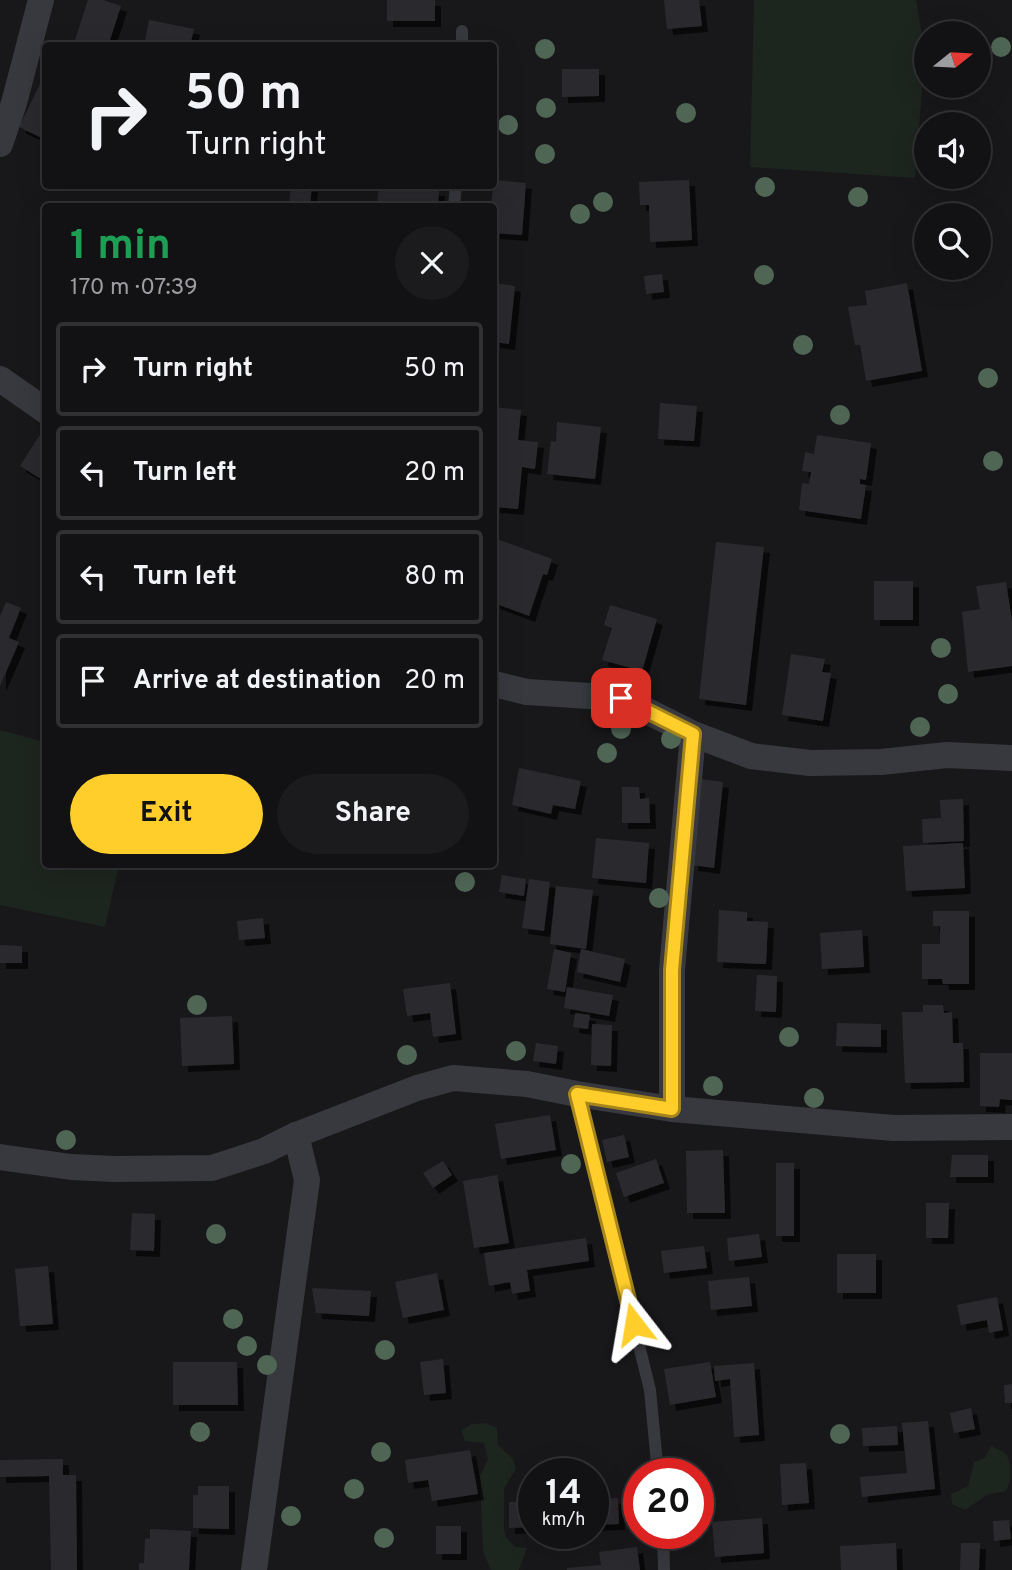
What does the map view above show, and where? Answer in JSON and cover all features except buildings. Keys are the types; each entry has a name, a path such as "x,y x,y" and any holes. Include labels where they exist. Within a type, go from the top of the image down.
{"street":[{"path":"0,144 14,103 41,0"},
{"path":"0,379 42,408"},
{"path":"497,685 527,692 621,698 693,734 751,756 810,763 881,762 947,755 1012,758"},
{"path":"672,1109 672,970 693,734"},
{"path":"0,1157 93,1168 212,1168 264,1151 296,1135 417,1088 453,1078 527,1084 672,1109 892,1128 1012,1127"},
{"path":"254,1570 307,1180 296,1135"}],"lane":[{"path":"462,42 463,31"},
{"path":"577,1094 650,1390 656,1458"},
{"path":"663,1549 664,1570"}],"shaded area":[{"path":"754,0 916,0 920,21 914,21 914,98 921,98 920,112 914,112 914,178 750,167"},
{"path":"0,730 42,741 42,868 118,868 105,927 0,905"},
{"path":"486,1423 497,1428 498,1445 513,1459 516,1469 504,1489 504,1529 506,1537 515,1547 527,1549 519,1570 491,1570 483,1552 480,1476 488,1459 484,1443 465,1441 461,1430 472,1424"},
{"path":"991,1446 1005,1453 1008,1458 1010,1478 1006,1491 987,1495 965,1510 952,1504 951,1494 968,1486 974,1462 985,1458"}],"route":[{"path":"621,698 693,734 672,970 672,1109 577,1094 634,1324"}]}
